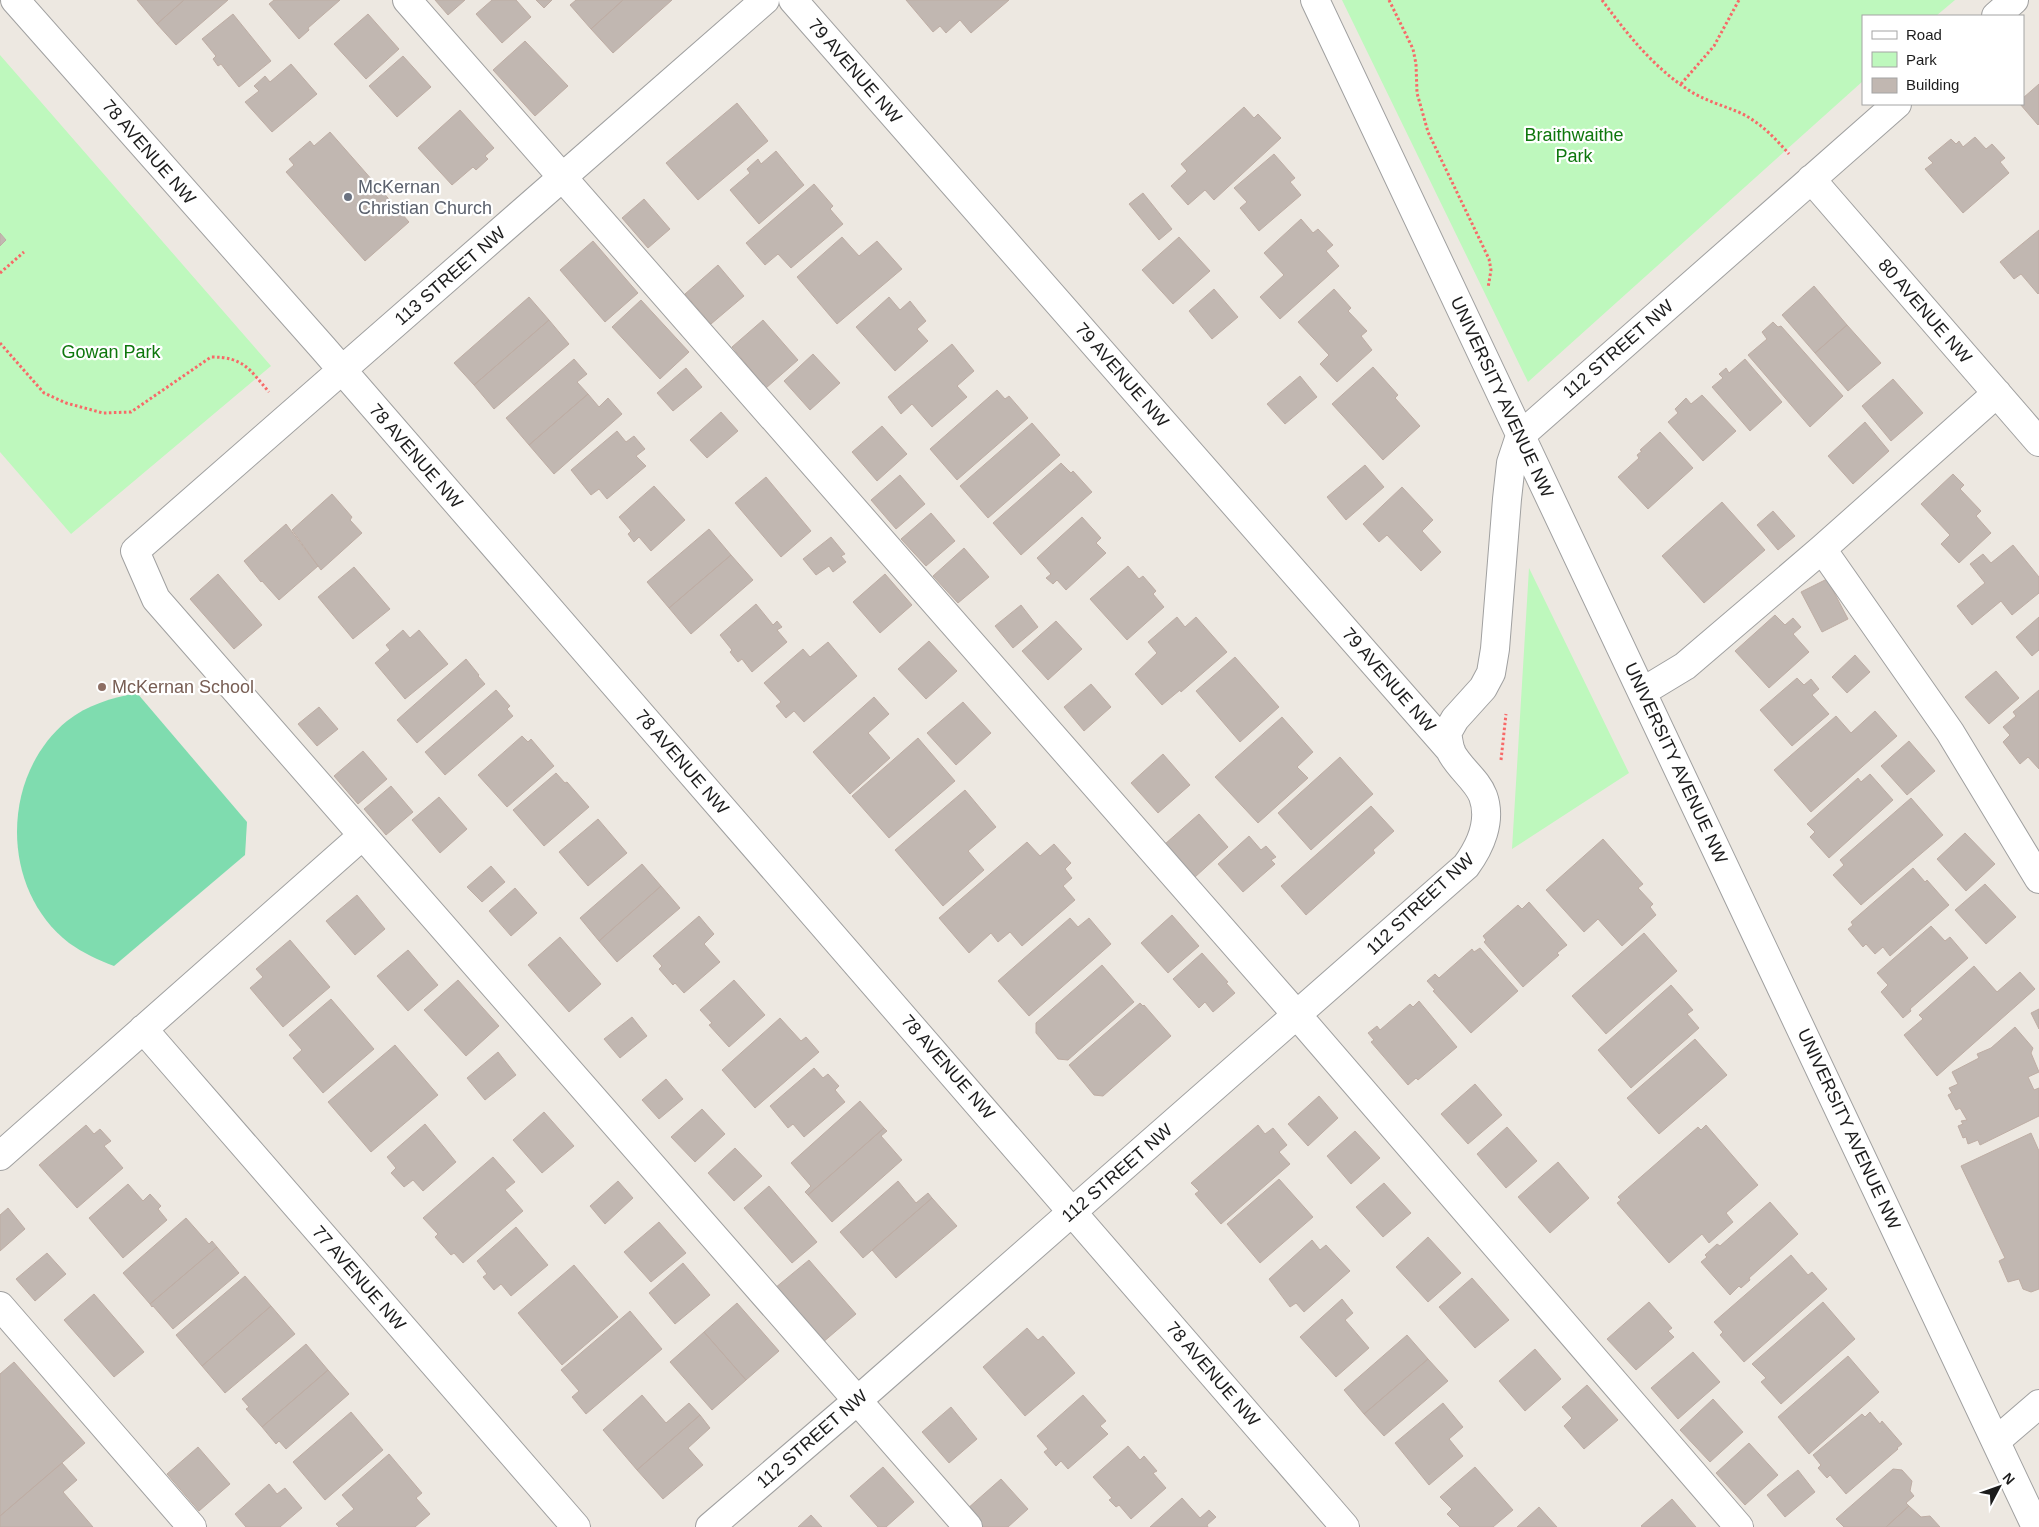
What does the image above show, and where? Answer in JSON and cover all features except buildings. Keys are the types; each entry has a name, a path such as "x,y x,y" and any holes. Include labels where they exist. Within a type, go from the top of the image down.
{"street":[{"name":"78 AVENUE NW","path":"15,0 342,370 1345,1527"},
{"path":"407,0 561,178 1297,1015 1739,1527"},
{"name":"113 STREET NW","path":"362,836 156,599 135,551 765,0"},
{"name":"79 AVENUE NW","path":"793,0 1451,751"},
{"name":"UNIVERSITY AVENUE NW","path":"1315,0 2036,1527"},
{"path":"1997,15 2014,0"},
{"name":"112 STREET NW","path":"1520,436 1896,105"},
{"name":"80 AVENUE NW","path":"1811,179 2039,442"},
{"path":"1642,692 1686,666 1822,549 1997,393"},
{"path":"1483,796 1451,751 1447,732 1454,719 1483,688 1491,673 1495,649 1511,463 1520,436"},
{"path":"1822,549 1950,732 2039,879"},
{"name":"112 STREET NW","path":"710,1527 858,1400 1466,866 1478,850 1484,831 1486,811 1483,796"},
{"path":"0,1156 362,836 968,1527"},
{"name":"77 AVENUE NW","path":"143,1030 576,1527"},
{"path":"0,1306 192,1527"},
{"path":"1996,1441 2039,1404"}],"path":[{"path":"1389,0 1413,49 1416,64 1417,93 1428,132 1489,259 1491,270 1488,294"},
{"path":"1602,0 1650,58 1692,92 1716,104 1738,111 1759,124 1771,134 1811,179"},
{"path":"1681,84 1714,46 1739,0"},
{"path":"0,273 24,252"},
{"path":"0,343 44,393 66,403 103,413 130,412 211,357 223,357 237,361 251,369 272,396"},
{"path":"1483,796 1500,768 1507,707 1491,673"}],"green space":[{"name":"Braithwaithe Park","path":"1342,0 1955,0 1937,15 1862,15 1862,82 1528,382"},
{"name":"Gowan Park","path":"0,55 271,366 71,534 0,452"},
{"path":"1529,568 1629,773 1512,849"},
{"path":"137,693 247,822 245,855 114,966 74,947 46,920 30,894 20,864 17,833 20,801 29,771 45,744 67,721 91,706"}],"place":[{"name":"McKernan Christian Church","path":"348,197"},
{"name":"McKernan School","path":"102,687"}]}
